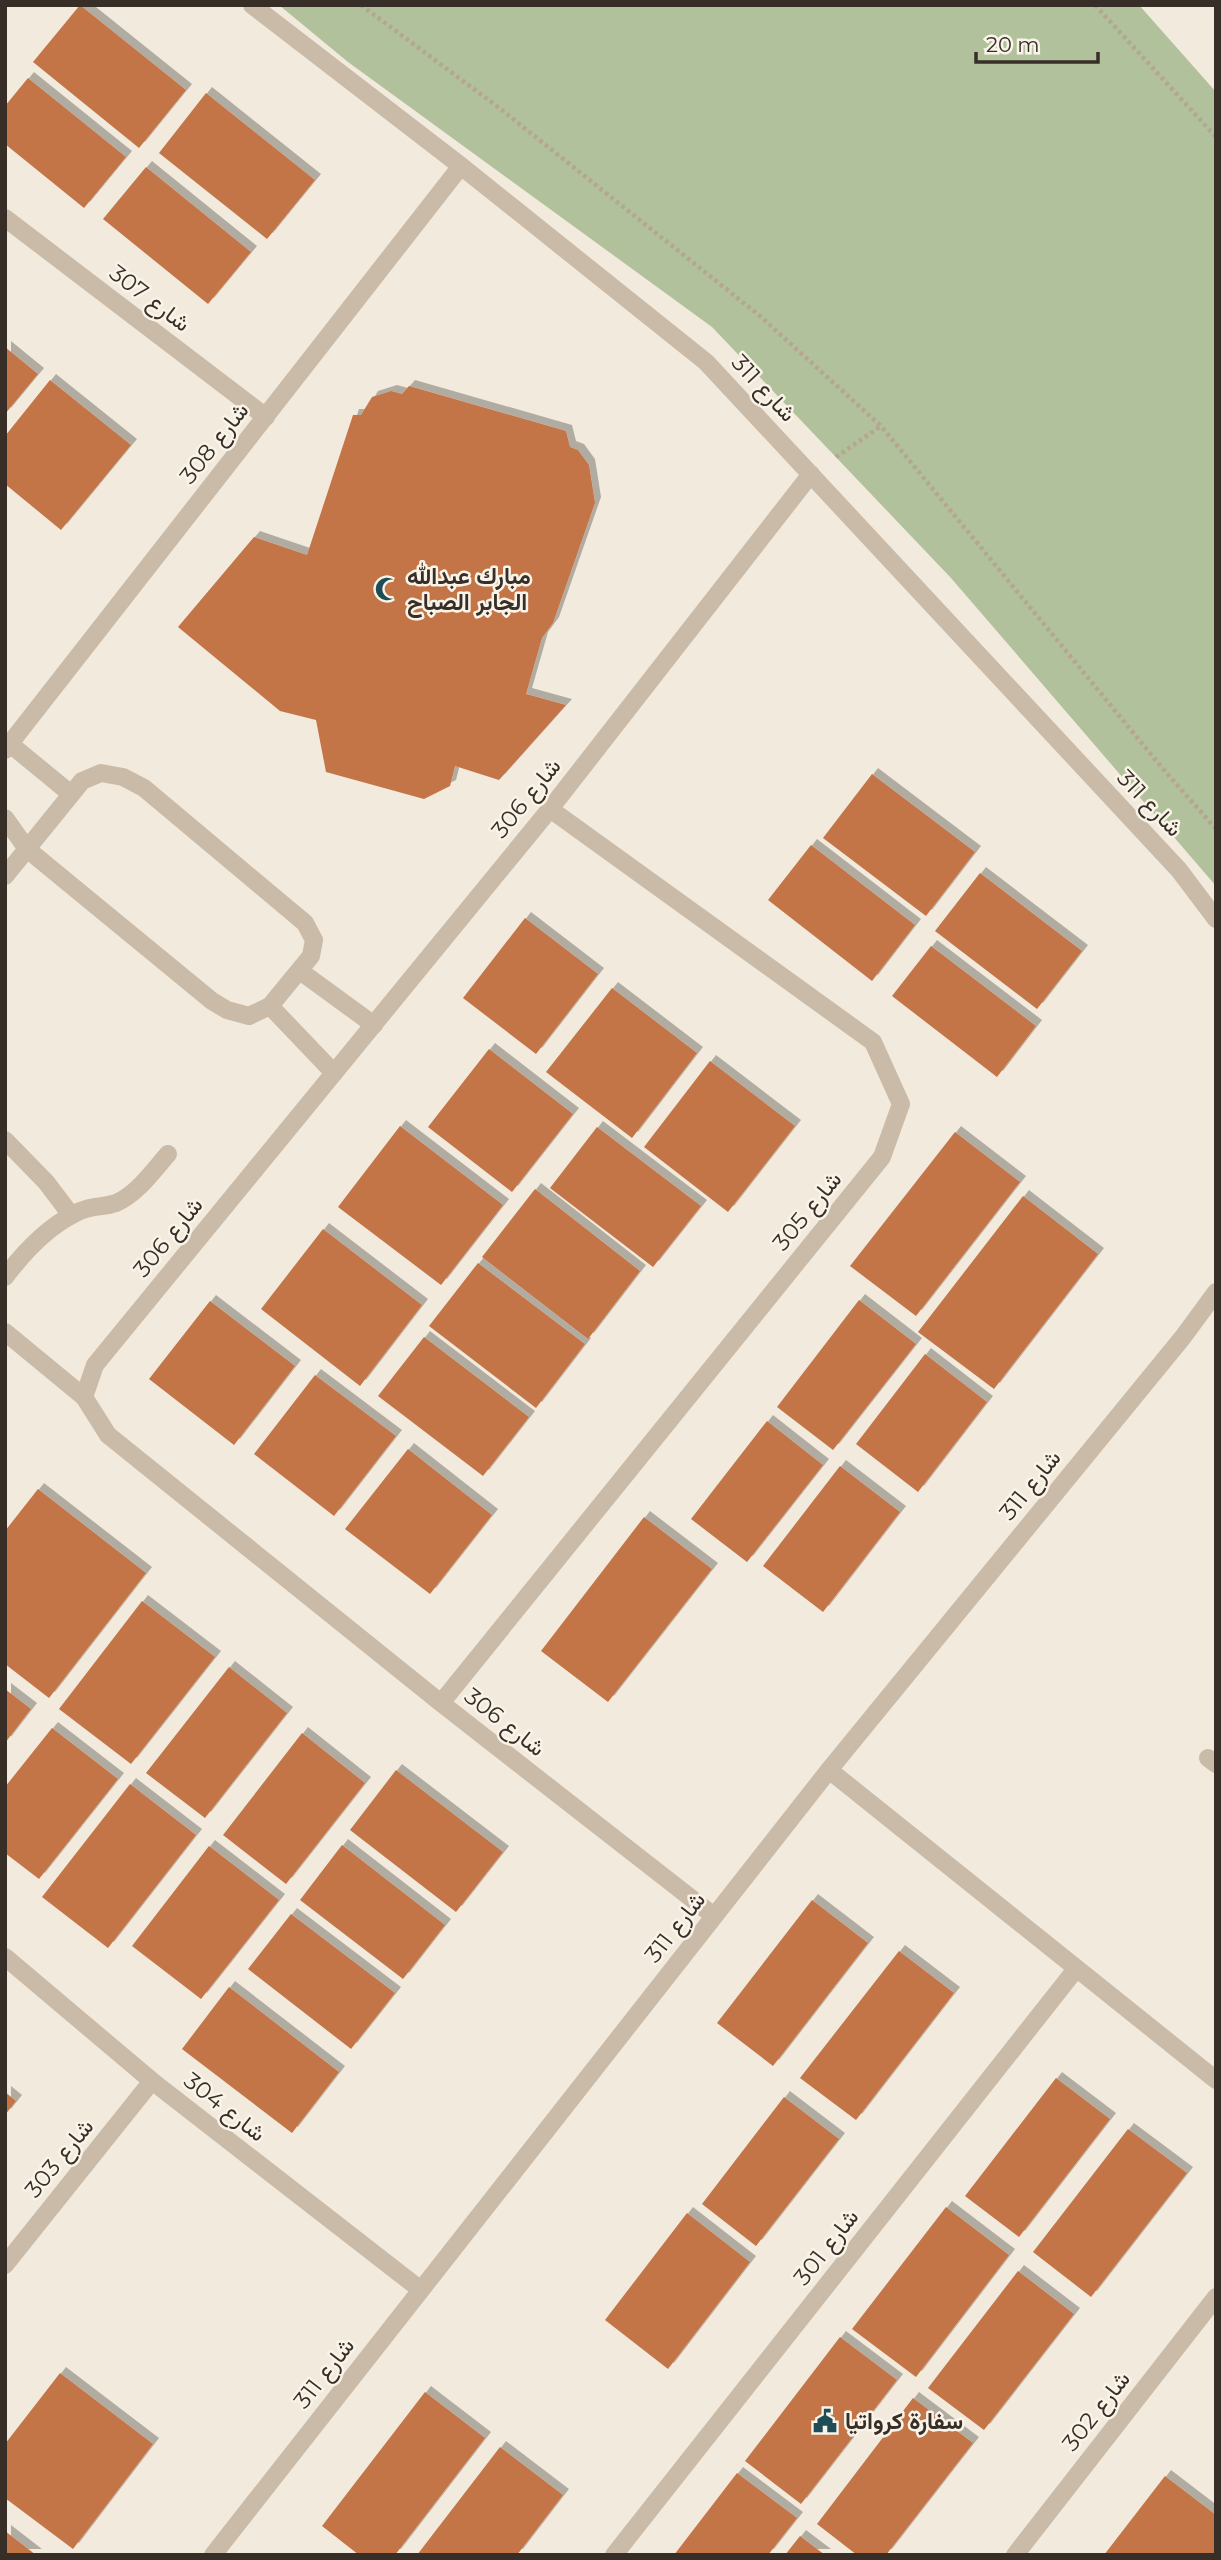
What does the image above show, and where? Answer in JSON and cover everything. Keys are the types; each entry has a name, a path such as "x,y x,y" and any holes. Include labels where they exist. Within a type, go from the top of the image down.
{"street":[{"name":"شارع 311","path":"252,5 461,166 706,362 1179,870 1216,919"},
{"name":"شارع 308","path":"8,747 461,166"},
{"name":"شارع 307","path":"5,218 265,417"},
{"name":"شارع 306","path":"714,1916 441,1703 108,1435 84,1397 95,1365 550,809 811,474"},
{"path":"8,747 71,794"},
{"path":"5,818 27,849 212,1001 227,1010 249,1016 270,1006 311,956 314,940 305,923 144,788 123,777 101,773 82,781 71,794 27,849 5,876"},
{"name":"شارع 305","path":"441,1703 882,1157 901,1104 873,1042 550,809"},
{"name":"شارع 311","path":"1179,870 1216,899"},
{"path":"300,971 374,1025"},
{"path":"270,1006 334,1073"},
{"path":"5,1140 46,1182 71,1214"},
{"path":"5,1277 21,1256 43,1235 71,1214 90,1206 115,1203 141,1185 167,1154"},
{"name":"شارع 311","path":"222,2551 421,2290 829,1769 1183,1337 1216,1292"},
{"name":"شارع 311","path":"1183,1337 1216,1307"},
{"path":"5,1332 84,1397"},
{"path":"829,1769 1216,2080"},
{"name":"شارع 304","path":"5,1957 152,2081 421,2290"},
{"name":"شارع 301","path":"614,2555 1076,1969"},
{"name":"شارع 303","path":"5,2264 152,2081"},
{"name":"شارع 302","path":"1015,2555 1216,2297"}],"path":[{"path":"362,5 509,116 760,316 881,426 1163,769 1216,829"},
{"path":"1095,5 1216,137"},
{"path":"811,474 881,426"}],"green space":[{"path":"279,5 1139,5 1216,92 1216,886 951,578 712,327 348,62"}],"building":[{"path":"80,5 186,90 139,148 33,62"},
{"path":"28,78 126,157 84,208 5,144 5,106"},
{"path":"206,93 315,180 267,239 159,153"},
{"path":"146,167 251,252 208,304 103,219"},
{"path":"5,347 38,374 5,414"},
{"path":"50,380 131,445 61,530 5,484 5,436"},
{"name":"مبارك عبدالله الجابر الصباح","path":"409,386 566,431 570,447 578,450 589,465 595,503 553,623 542,638 526,694 566,705 499,780 455,766 450,786 424,799 326,772 316,720 280,711 178,627 254,537 307,555 353,415 361,415 372,397 391,391 402,394"},
{"path":"872,774 975,852 926,916 823,838"},
{"path":"811,845 915,925 872,981 768,900"},
{"path":"980,873 1082,951 1037,1009 935,931"},
{"path":"525,918 598,974 536,1054 463,998"},
{"path":"931,946 1036,1026 997,1077 892,996"},
{"path":"612,988 697,1053 632,1138 546,1072"},
{"path":"489,1049 573,1114 512,1192 428,1127"},
{"path":"710,1061 795,1126 728,1212 644,1147"},
{"path":"400,1126 503,1205 441,1285 338,1207"},
{"path":"597,1127 701,1206 653,1267 550,1188"},
{"path":"955,1132 1020,1182 916,1316 850,1266"},
{"path":"535,1189 640,1271 588,1339 482,1257"},
{"path":"1023,1196 1098,1254 994,1389 918,1332"},
{"path":"323,1229 422,1305 360,1386 261,1309"},
{"path":"478,1263 585,1344 536,1408 429,1326"},
{"path":"859,1300 916,1344 833,1450 777,1407"},
{"path":"210,1301 295,1366 234,1445 149,1379"},
{"path":"424,1337 529,1417 483,1476 378,1396"},
{"path":"925,1354 987,1402 918,1492 856,1444"},
{"path":"315,1375 396,1436 334,1516 254,1454"},
{"path":"767,1421 823,1465 747,1562 691,1519"},
{"path":"408,1449 492,1515 430,1594 345,1529"},
{"path":"840,1466 900,1512 823,1612 763,1566"},
{"path":"38,1489 146,1573 49,1698 5,1664 5,1531"},
{"path":"644,1517 712,1569 608,1702 541,1651"},
{"path":"142,1601 215,1657 131,1764 59,1709"},
{"path":"229,1667 287,1713 205,1818 146,1773"},
{"path":"5,1689 31,1709 5,1743"},
{"path":"52,1728 118,1779 39,1879 5,1853 5,1787"},
{"path":"302,1733 365,1783 286,1884 223,1835"},
{"path":"396,1770 503,1852 456,1912 350,1830"},
{"path":"130,1784 196,1835 108,1948 42,1897"},
{"path":"342,1845 445,1925 403,1979 300,1900"},
{"path":"209,1846 279,1900 201,1999 132,1946"},
{"path":"812,1900 868,1943 773,2066 717,2023"},
{"path":"291,1914 395,1993 351,2049 248,1969"},
{"path":"899,1951 954,1993 856,2120 800,2078"},
{"path":"229,1987 339,2072 292,2133 182,2049"},
{"path":"1056,2078 1110,2119 1019,2237 965,2196"},
{"path":"5,2092 16,2101 5,2115"},
{"path":"784,2097 839,2139 756,2246 702,2204"},
{"path":"1128,2129 1187,2173 1091,2297 1033,2252"},
{"path":"946,2207 1009,2255 916,2377 852,2329"},
{"path":"687,2213 750,2262 668,2369 605,2320"},
{"path":"1018,2271 1074,2314 984,2430 928,2388"},
{"path":"840,2337 897,2380 801,2504 745,2461"},
{"path":"60,2373 153,2444 73,2549 5,2498 5,2444"},
{"path":"425,2392 485,2438 395,2555 359,2555 322,2526"},
{"path":"913,2398 973,2443 886,2555 857,2555 817,2524"},
{"path":"500,2447 563,2495 517,2555 417,2555"},
{"path":"737,2473 797,2518 768,2555 674,2555"},
{"path":"1165,2476 1216,2515 1216,2555 1104,2555"},
{"path":"5,2531 36,2555 5,2555"},
{"path":"800,2536 825,2555 785,2555"}],"place":[{"name":"مبارك عبدالله الجابر الصباح","path":"387,589"},
{"name":"سفارة كرواتيا","path":"825,2421"}]}
